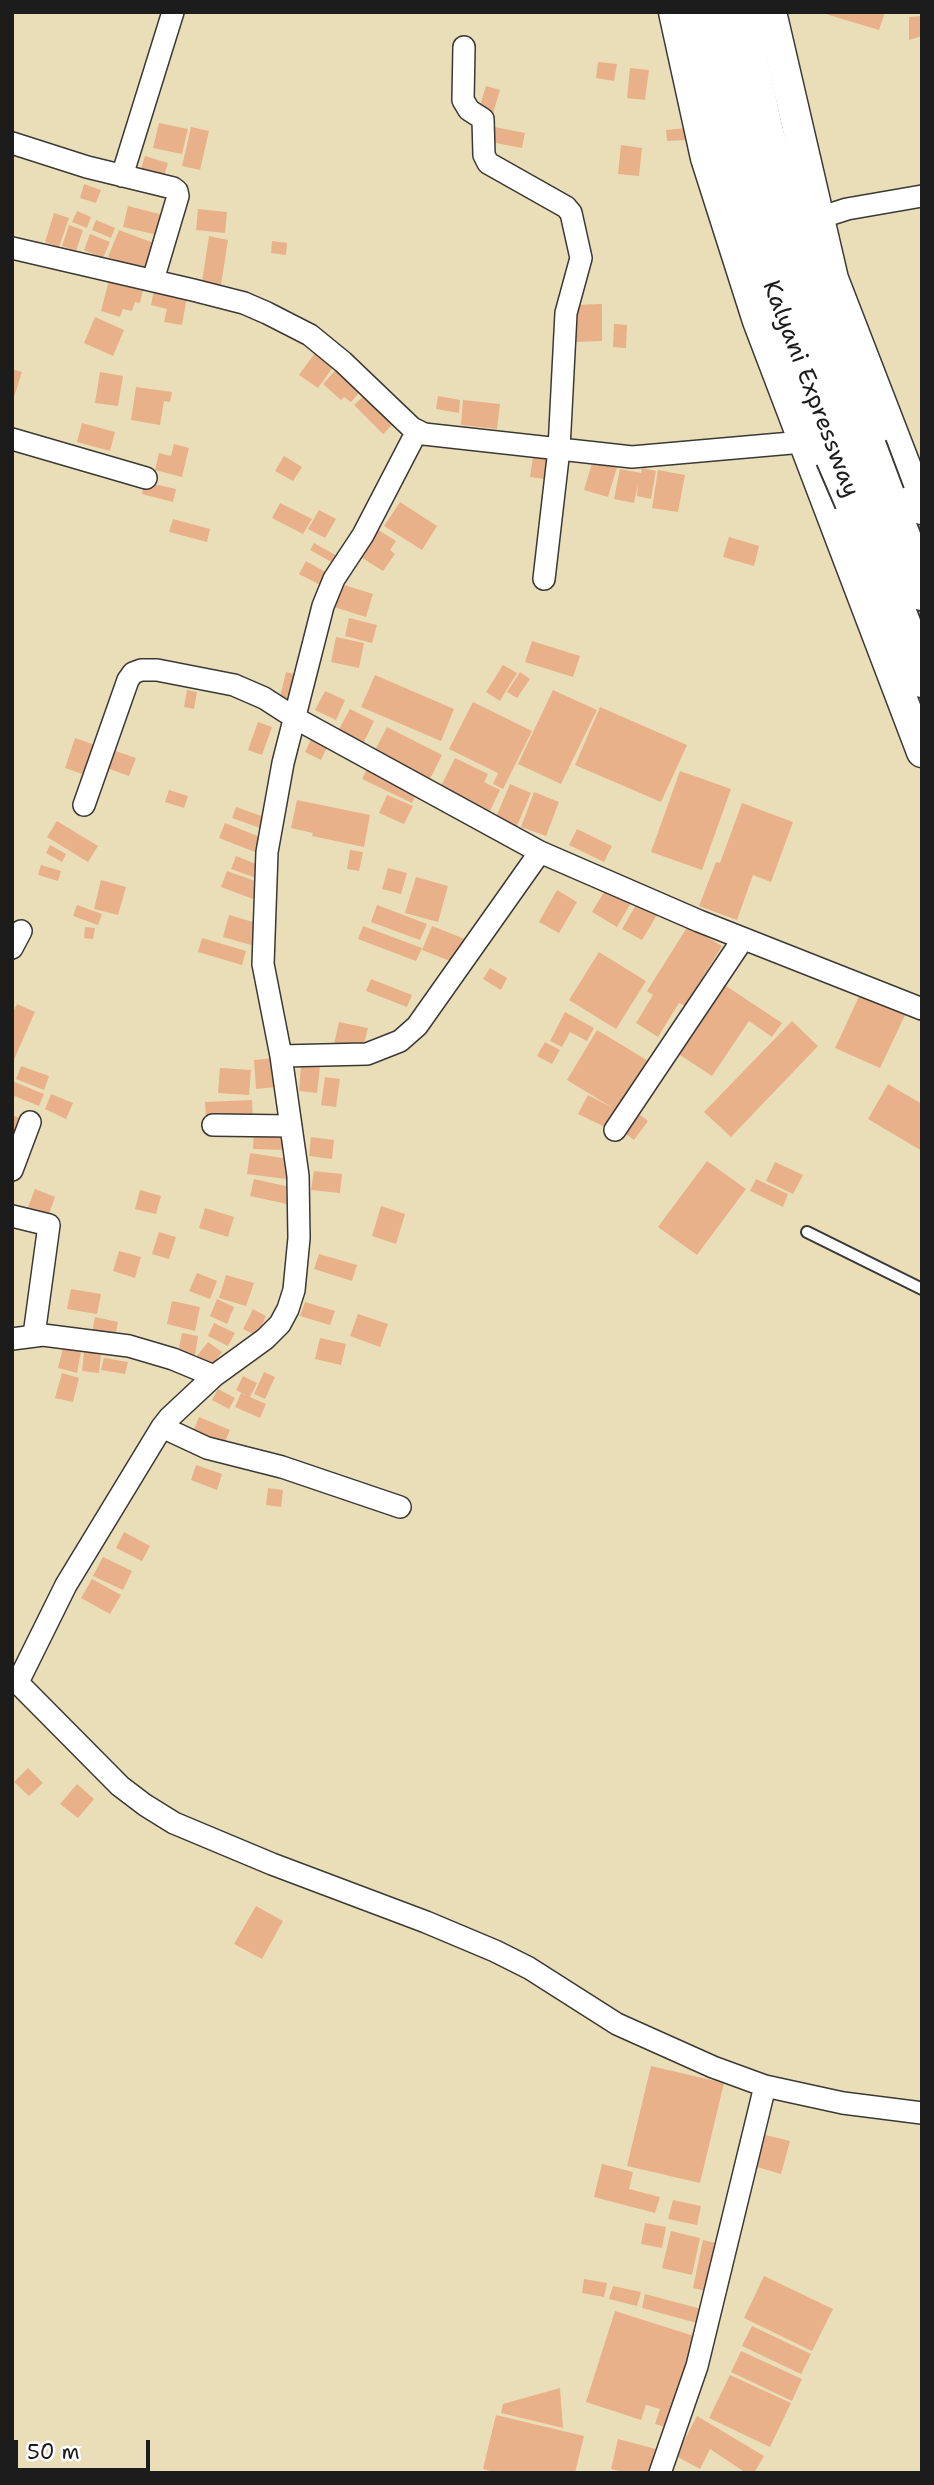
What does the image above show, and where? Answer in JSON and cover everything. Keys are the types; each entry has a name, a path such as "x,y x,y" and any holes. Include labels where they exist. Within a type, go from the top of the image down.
{"highway":[{"name":"Kalyani Expressway","path":"702,12 737,171 773,310 831,458 869,498 922,591"},
{"name":"Kalyani Expressway","path":"737,12 764,132 812,311 831,458"},
{"name":"Kalyani Expressway","path":"869,498 922,678"}],"street":[{"path":"122,176 173,12"},
{"path":"674,12 706,158 758,321 831,458 922,752"},
{"path":"771,12 833,279 913,463 922,509"},
{"path":"464,47 463,100 469,110 483,120 484,155 488,163 494,169 558,201 570,213 581,258 566,313 559,449 544,579"},
{"path":"12,143 86,167 177,191 178,196 153,280"},
{"path":"819,218 846,209 922,196"},
{"path":"12,248 244,303 289,322 343,362 417,431 431,435 632,457 831,458 913,463"},
{"path":"417,431 386,495 334,579 327,595 283,763 267,852 263,914 265,986 281,1056 298,1176 299,1238 294,1290 288,1309 280,1324 265,1339 214,1376 162,1427 66,1585 15,1679 111,1778 145,1805 174,1823 495,1951 529,1968 635,2034 765,2087 843,2103 922,2113"},
{"path":"12,439 146,478"},
{"path":"84,805 132,673 157,670 234,685 264,698 295,718 540,852 743,939 922,1009"},
{"path":"281,1056 367,1054 400,1041 417,1026 540,852"},
{"path":"615,1130 743,939"},
{"path":"12,1171 30,1122"},
{"path":"213,1125 291,1126"},
{"path":"12,1216 47,1223 49,1228 34,1335"},
{"path":"12,1339 34,1335 129,1346 173,1359 214,1376"},
{"path":"162,1427 207,1448 282,1467 400,1507"},
{"path":"660,2473 697,2366 765,2087"}],"lane":[{"path":"807,1232 922,1289"}],"building":[{"path":"819,12 885,12 879,30"},
{"path":"922,16 922,36 909,40 909,17"},
{"path":"598,62 617,64 614,81 596,78"},
{"path":"630,68 649,70 645,100 627,98"},
{"path":"486,86 500,90 493,113 479,109"},
{"path":"159,123 188,129 182,154 153,148"},
{"path":"489,126 525,133 522,148 486,141"},
{"path":"191,127 209,131 200,170 182,166"},
{"path":"687,128 688,140 667,141 666,130"},
{"path":"621,145 642,148 639,176 618,174"},
{"path":"145,156 168,163 163,179 140,172"},
{"path":"84,184 101,190 96,203 80,198"},
{"path":"128,206 167,216 162,236 123,227"},
{"path":"198,209 227,212 225,233 196,230"},
{"path":"77,211 91,217 87,228 72,222"},
{"path":"54,213 69,218 59,247 45,242"},
{"path":"96,220 115,228 111,238 92,230"},
{"path":"69,225 83,230 76,251 62,246"},
{"path":"119,230 159,245 148,273 108,257"},
{"path":"90,234 110,242 103,258 84,250"},
{"path":"209,236 228,240 221,285 202,282"},
{"path":"272,241 287,243 286,255 271,253"},
{"path":"109,280 143,290 140,303 135,302 132,311 123,309 120,317 101,311"},
{"path":"154,290 187,297 182,325 164,322 167,309 151,305"},
{"path":"602,304 602,341 575,342 574,305"},
{"path":"95,317 124,330 113,356 84,343"},
{"path":"614,324 627,325 626,348 613,347"},
{"path":"317,350 336,363 318,388 299,375"},
{"path":"340,365 364,387 351,402 344,397 341,400 323,384"},
{"path":"12,369 22,372 13,400 12,400"},
{"path":"100,372 123,376 118,406 95,403"},
{"path":"136,387 172,392 170,402 164,401 160,425 131,420"},
{"path":"366,394 394,423 383,434 354,405"},
{"path":"438,396 460,400 459,413 436,409"},
{"path":"463,400 500,404 497,429 461,425"},
{"path":"82,423 115,432 110,451 77,442"},
{"path":"174,444 189,448 182,477 155,470 159,453 171,456"},
{"path":"534,450 556,454 552,480 530,477"},
{"path":"284,456 302,467 293,481 275,471"},
{"path":"593,460 617,467 608,497 584,490"},
{"path":"642,468 656,471 651,499 637,496 638,484 634,503 614,499 620,469 641,473"},
{"path":"658,470 685,475 678,512 652,508"},
{"path":"145,482 176,489 173,502 142,494"},
{"path":"400,502 437,526 422,550 384,526"},
{"path":"280,503 312,519 303,534 272,518"},
{"path":"319,510 336,519 325,538 308,529"},
{"path":"173,519 210,529 207,542 169,532"},
{"path":"377,529 396,541 390,550 395,554 383,571 359,556"},
{"path":"729,537 759,546 754,566 723,557"},
{"path":"314,543 339,557 335,564 310,550"},
{"path":"306,561 329,574 322,586 299,574"},
{"path":"341,584 373,594 366,617 334,607"},
{"path":"349,618 377,625 372,643 345,636"},
{"path":"336,637 364,643 359,668 331,662"},
{"path":"532,641 580,656 573,677 525,662"},
{"path":"503,665 517,673 500,701 486,692"},
{"path":"286,672 302,676 297,700 280,697"},
{"path":"520,672 530,679 517,698 507,692"},
{"path":"375,675 454,709 441,741 361,707"},
{"path":"187,690 197,692 194,709 184,707"},
{"path":"553,690 597,710 561,784 518,764"},
{"path":"325,691 345,700 336,720 315,710"},
{"path":"473,702 532,731 503,789 493,784 498,773 449,749"},
{"path":"600,707 687,745 661,802 575,765"},
{"path":"350,709 374,721 363,744 338,731"},
{"path":"258,722 272,727 262,755 248,750"},
{"path":"387,727 442,755 429,781 374,752"},
{"path":"315,731 331,739 321,760 305,752"},
{"path":"75,738 101,747 91,777 65,768"},
{"path":"110,749 136,758 129,776 104,767"},
{"path":"455,758 488,774 484,782 500,790 489,813 440,788"},
{"path":"369,765 419,788 412,803 362,779"},
{"path":"680,771 731,789 702,870 651,852"},
{"path":"510,784 531,793 517,826 496,817"},
{"path":"169,790 188,796 184,808 165,802"},
{"path":"534,792 559,802 546,836 521,827"},
{"path":"387,795 413,806 404,824 379,813"},
{"path":"297,800 370,815 364,847 312,836 313,833 291,828"},
{"path":"742,803 793,822 771,882 753,875 737,920 699,906 716,862 720,863"},
{"path":"236,807 264,817 260,828 232,818"},
{"path":"57,821 98,846 88,862 47,837"},
{"path":"225,823 260,837 255,852 219,838"},
{"path":"577,829 612,846 604,862 569,845"},
{"path":"50,845 66,854 62,862 46,853"},
{"path":"350,850 363,852 359,871 347,869"},
{"path":"236,856 264,867 259,879 231,869"},
{"path":"41,865 61,871 58,881 38,875"},
{"path":"388,868 407,873 401,894 382,889"},
{"path":"227,871 258,882 253,899 221,887"},
{"path":"416,877 448,886 438,922 405,913"},
{"path":"101,880 126,887 118,915 94,909"},
{"path":"607,887 632,901 617,927 592,912"},
{"path":"557,890 577,902 559,933 539,922"},
{"path":"640,898 660,910 642,940 622,929"},
{"path":"77,905 102,914 98,925 73,916"},
{"path":"377,905 427,924 420,940 371,922"},
{"path":"229,915 260,924 255,946 223,937"},
{"path":"363,926 422,948 416,961 358,939"},
{"path":"432,926 465,939 455,963 422,950"},
{"path":"688,926 722,946 685,1006 679,1003 658,1037 636,1023 653,995 647,991"},
{"path":"85,927 95,928 93,939 84,938"},
{"path":"202,938 246,951 242,965 198,952"},
{"path":"599,952 646,981 616,1029 569,1000"},
{"path":"490,968 507,978 501,990 483,979"},
{"path":"371,979 412,995 407,1007 366,991"},
{"path":"723,984 782,1023 772,1037 749,1021 712,1076 677,1053"},
{"path":"863,988 908,1009 880,1068 835,1048"},
{"path":"17,1004 35,1012 12,1064 12,1014"},
{"path":"565,1012 594,1028 587,1041 570,1032 562,1047 550,1041"},
{"path":"792,1021 818,1046 731,1137 704,1112"},
{"path":"339,1022 368,1028 362,1051 334,1044"},
{"path":"597,1030 650,1062 607,1128 578,1114 588,1095 613,1108 567,1080"},
{"path":"545,1042 560,1050 552,1064 537,1056"},
{"path":"274,1058 276,1087 256,1089 254,1060"},
{"path":"301,1065 320,1067 317,1093 299,1091"},
{"path":"21,1066 49,1076 44,1090 16,1079"},
{"path":"220,1068 251,1070 249,1095 218,1093"},
{"path":"325,1077 340,1079 336,1107 321,1105"},
{"path":"12,1081 44,1094 39,1106 12,1095"},
{"path":"888,1084 922,1104 922,1151 868,1119"},
{"path":"51,1094 73,1103 66,1119 45,1109"},
{"path":"252,1100 253,1121 206,1122 205,1102"},
{"path":"635,1111 648,1121 634,1140 622,1131"},
{"path":"12,1115 30,1122 23,1137 12,1132"},
{"path":"254,1128 288,1130 287,1150 253,1149"},
{"path":"311,1137 334,1140 332,1159 309,1156"},
{"path":"250,1153 289,1159 286,1179 247,1174"},
{"path":"707,1161 746,1189 697,1255 658,1227"},
{"path":"775,1162 803,1175 793,1194 766,1181"},
{"path":"314,1171 342,1174 340,1193 311,1190"},
{"path":"254,1179 290,1187 287,1204 250,1196"},
{"path":"756,1179 788,1194 783,1207 750,1191"},
{"path":"35,1189 55,1197 48,1217 27,1210"},
{"path":"140,1190 161,1196 156,1214 135,1209"},
{"path":"381,1206 405,1214 396,1244 372,1236"},
{"path":"205,1208 234,1217 228,1237 199,1228"},
{"path":"159,1232 176,1237 169,1259 152,1254"},
{"path":"119,1251 141,1257 135,1278 113,1271"},
{"path":"319,1254 357,1265 352,1281 314,1269"},
{"path":"197,1273 217,1281 210,1299 189,1291"},
{"path":"226,1275 254,1283 246,1306 219,1298"},
{"path":"71,1289 101,1294 97,1314 67,1309"},
{"path":"217,1299 234,1307 227,1324 210,1316"},
{"path":"172,1301 200,1307 195,1331 167,1324"},
{"path":"305,1302 335,1311 330,1325 300,1316"},
{"path":"253,1309 266,1316 257,1336 243,1329"},
{"path":"358,1314 388,1324 380,1347 350,1336"},
{"path":"95,1317 118,1322 115,1337 92,1333"},
{"path":"214,1323 235,1333 228,1346 208,1336"},
{"path":"182,1333 198,1336 195,1355 178,1352"},
{"path":"320,1338 346,1344 341,1365 315,1359"},
{"path":"208,1342 222,1352 210,1368 196,1357"},
{"path":"63,1348 81,1352 77,1373 58,1368"},
{"path":"84,1352 101,1354 99,1373 82,1371"},
{"path":"104,1358 128,1362 125,1374 101,1370"},
{"path":"264,1372 275,1377 265,1399 254,1394"},
{"path":"62,1373 79,1378 73,1402 55,1398"},
{"path":"243,1376 257,1383 250,1397 236,1390"},
{"path":"218,1389 235,1398 229,1409 212,1400"},
{"path":"241,1393 266,1404 260,1418 235,1407"},
{"path":"199,1417 230,1430 222,1449 191,1436"},
{"path":"196,1465 222,1474 217,1490 191,1480"},
{"path":"268,1488 283,1490 281,1507 266,1505"},
{"path":"124,1532 150,1546 142,1561 116,1548"},
{"path":"103,1557 132,1571 123,1590 93,1576"},
{"path":"92,1579 121,1595 110,1614 81,1598"},
{"path":"28,1768 43,1783 29,1796 14,1782"},
{"path":"77,1784 94,1799 78,1818 60,1804"},
{"path":"256,1906 283,1921 262,1959 234,1944"},
{"path":"651,2066 724,2083 700,2183 627,2166"},
{"path":"765,2135 790,2141 781,2174 757,2167"},
{"path":"602,2164 633,2172 629,2189 660,2197 655,2213 594,2197"},
{"path":"673,2200 701,2206 697,2225 668,2219"},
{"path":"645,2223 666,2227 662,2248 641,2244"},
{"path":"671,2231 700,2238 692,2275 662,2268"},
{"path":"703,2240 716,2243 706,2291 693,2288"},
{"path":"764,2276 833,2309 812,2351 744,2318"},
{"path":"584,2279 607,2283 604,2297 582,2293"},
{"path":"613,2286 641,2292 637,2306 609,2299"},
{"path":"645,2294 701,2309 697,2323 642,2308"},
{"path":"615,2311 697,2337 668,2428 655,2424 660,2409 646,2405 641,2420 586,2402"},
{"path":"752,2326 811,2354 801,2374 742,2346"},
{"path":"741,2351 802,2379 792,2401 731,2372"},
{"path":"730,2375 791,2403 770,2447 709,2418"},
{"path":"560,2388 563,2428 501,2413 503,2404"},
{"path":"496,2415 584,2436 575,2473 497,2473 483,2469"},
{"path":"697,2416 764,2456 754,2473 746,2473 710,2449 700,2469 676,2456"},
{"path":"618,2439 656,2449 649,2473 627,2473 611,2469"}]}
